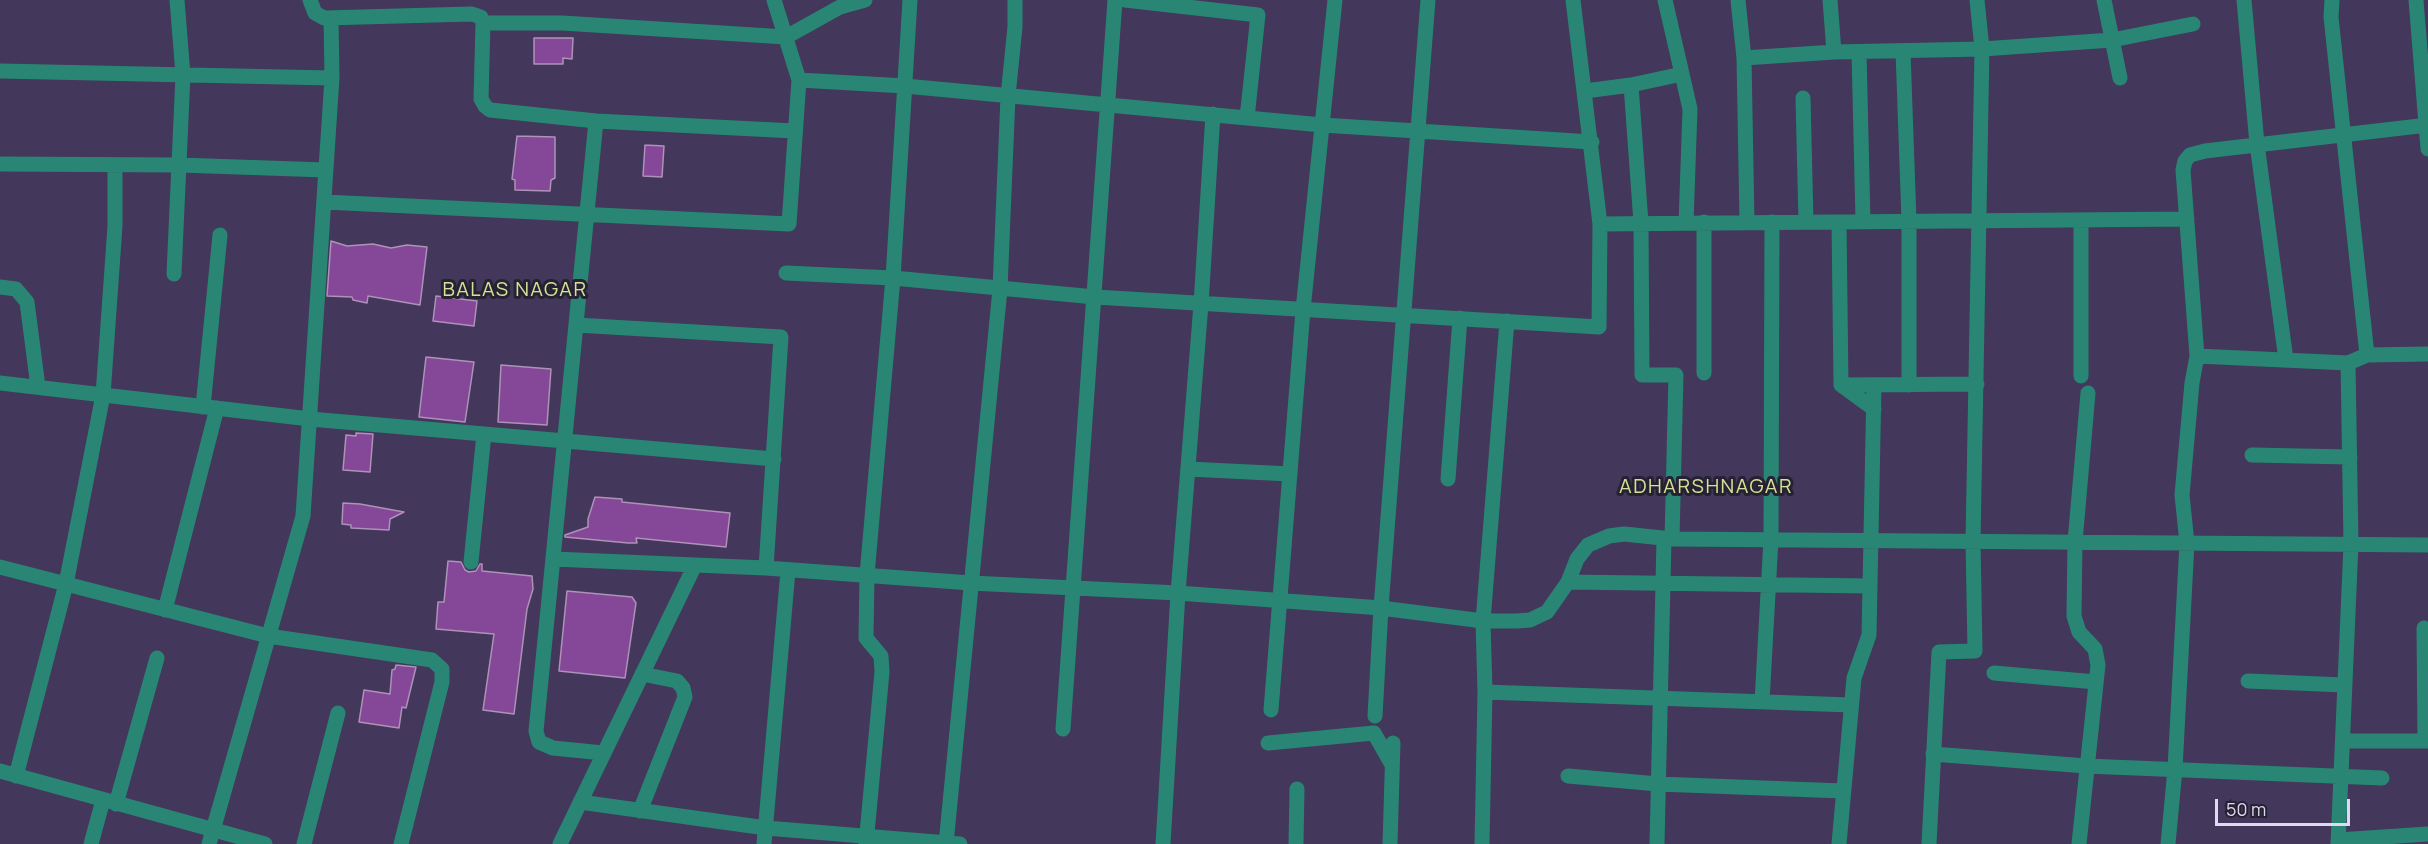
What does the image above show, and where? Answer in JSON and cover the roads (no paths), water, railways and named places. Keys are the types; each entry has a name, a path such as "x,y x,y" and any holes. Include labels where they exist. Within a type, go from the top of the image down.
{"street":[{"path":"174,274 183,75 177,0"},
{"path":"310,0 315,13 324,18 472,14 481,17 483,23 481,99 484,106 490,110 596,121 795,131"},
{"path":"324,202 789,224 799,80 774,0"},
{"path":"483,23 562,23 786,37 840,7 865,0"},
{"path":"866,840 882,672 881,656 866,638 867,575 893,278 910,0"},
{"path":"946,844 1000,289 1008,96 1015,27 1015,0"},
{"path":"1063,729 1115,0"},
{"path":"1125,0 1258,15 1247,118"},
{"path":"1271,710 1303,310 1335,0"},
{"path":"1375,717 1381,608 1428,0"},
{"path":"786,273 893,278 1095,297 1599,327 1600,224 1592,142 1573,0"},
{"path":"1665,0 1690,109 1686,223"},
{"path":"1738,0 1744,58 1748,222"},
{"path":"1830,0 1834,52"},
{"path":"1929,844 1939,652 1975,651 1973,541 1982,49 1977,0"},
{"path":"2104,0 2120,78"},
{"path":"2244,0 2257,144 2286,360"},
{"path":"2332,0 2331,17 2367,355"},
{"path":"2416,0 2428,149"},
{"path":"210,837 303,516 332,78 331,18"},
{"path":"1744,58 1834,52 1982,49 2112,40 2193,24"},
{"path":"1903,51 1909,221 1910,385"},
{"path":"1859,52 1863,222"},
{"path":"0,71 332,78"},
{"path":"1585,91 1631,85 1682,74"},
{"path":"799,80 905,86 1322,125 1592,142"},
{"path":"1631,85 1641,223 1642,375 1676,375 1668,539 1663,584 1657,844"},
{"path":"1803,98 1806,222"},
{"path":"1163,844 1178,594 1201,304 1213,114"},
{"path":"596,121 536,731 539,742 553,748 603,753"},
{"path":"2168,844 2175,769 2187,543 2181,495 2192,383 2197,357 2183,170 2187,158 2194,153 2205,151 2427,125"},
{"path":"0,164 179,165 326,170"},
{"path":"16,776 66,584 104,395 115,226 115,165"},
{"path":"1600,224 2187,219"},
{"path":"2081,220 2081,376"},
{"path":"1704,222 1704,373"},
{"path":"1762,702 1771,540 1772,222"},
{"path":"1839,222 1841,385"},
{"path":"165,610 210,407 220,235"},
{"path":"0,286 16,289 27,302 38,387"},
{"path":"1448,479 1460,318"},
{"path":"1482,844 1485,692 1483,621 1507,321"},
{"path":"576,325 782,337 766,568"},
{"path":"2197,357 2348,363 2367,355 2428,354"},
{"path":"2348,363 2351,544 2338,842 2428,834"},
{"path":"0,383 310,419 774,459"},
{"path":"1841,385 1977,384"},
{"path":"1841,385 1874,409"},
{"path":"1839,844 1856,668 1869,636 1874,385"},
{"path":"2079,844 2097,656 2095,649 2079,632 2074,616 2075,542 2088,393"},
{"path":"471,562 484,434"},
{"path":"2252,455 2350,457"},
{"path":"1188,469 1290,474"},
{"path":"553,559 766,568 971,583 1178,594 1381,608 1483,621 1516,621 1539,617 1547,612 1568,582 1582,550 1600,538 1624,534 1668,539 2428,545"},
{"path":"560,844 695,565"},
{"path":"0,567 268,636 432,660 442,669 442,682 401,844"},
{"path":"764,844 788,571"},
{"path":"1568,582 1870,586"},
{"path":"2343,741 2427,741 2424,628"},
{"path":"91,844 110,802 157,658"},
{"path":"1994,673 2096,682"},
{"path":"640,811 685,697 683,688 676,681 642,674"},
{"path":"2248,681 2345,685"},
{"path":"1485,692 1851,705"},
{"path":"303,844 338,712"},
{"path":"1268,743 1374,733 1391,764"},
{"path":"1390,844 1393,744"},
{"path":"1934,754 2086,766 2382,778"},
{"path":"0,771 110,802 210,837 265,844"},
{"path":"1568,776 1658,784 1843,790"},
{"path":"1296,844 1297,789"},
{"path":"580,802 866,840 960,844"}],"district":[{"name":"BALAS NAGAR","path":"515,290"},
{"name":"ADHARSHNAGAR","path":"1706,487"}]}
